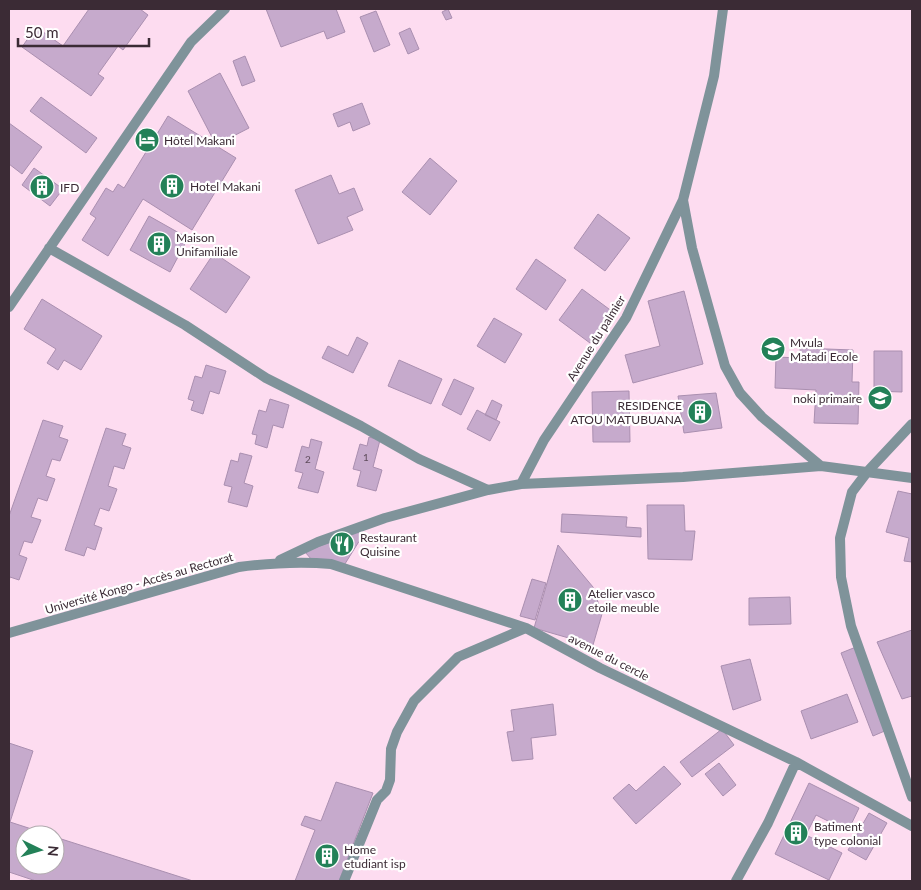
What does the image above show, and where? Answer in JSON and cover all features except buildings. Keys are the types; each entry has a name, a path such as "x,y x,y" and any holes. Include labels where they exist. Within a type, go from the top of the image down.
{"street":[{"path":"9,308 191,42 225,9"},
{"name":"Avenue du palmier","path":"521,484 544,440 626,318 682,200 714,76 723,9"},
{"path":"682,200 692,248 725,366 740,393 762,416 821,466"},
{"path":"49,248 185,325 266,378 361,426 419,459 488,490"},
{"path":"912,424 868,471 852,492 840,538 841,577 851,626 898,753 912,797"},
{"path":"276,562 318,542 384,518 488,490 521,484 683,477 821,466 912,478"},
{"name":"avenue du cercle","path":"276,562 303,561 331,564 526,628 600,668 796,762 912,826"},
{"name":"Université Kongo - Accès au Rectorat","path":"9,633 239,567 276,562"},
{"path":"344,881 377,800 386,791 390,780 391,749 404,717 414,701 458,657 526,628"},
{"path":"736,881 768,823 796,762"}],"place":[{"name":"Hôtel Makani","path":"147,140"},
{"name":"Hotel Makani","path":"172,186"},
{"name":"IFD","path":"42,187"},
{"name":"Maison Unifamiliale","path":"159,244"},
{"name":"Mvula Matadi Ecole","path":"773,349"},
{"name":"noki primaire","path":"880,398"},
{"name":"RESIDENCE ATOU MATUBUANA","path":"700,412"},
{"name":"Restaurant Quisine","path":"342,544"},
{"name":"Atelier vasco etoile meuble","path":"570,600"},
{"name":"Batiment type colonial","path":"796,833"},
{"name":"Home etudiant isp","path":"327,856"}]}
